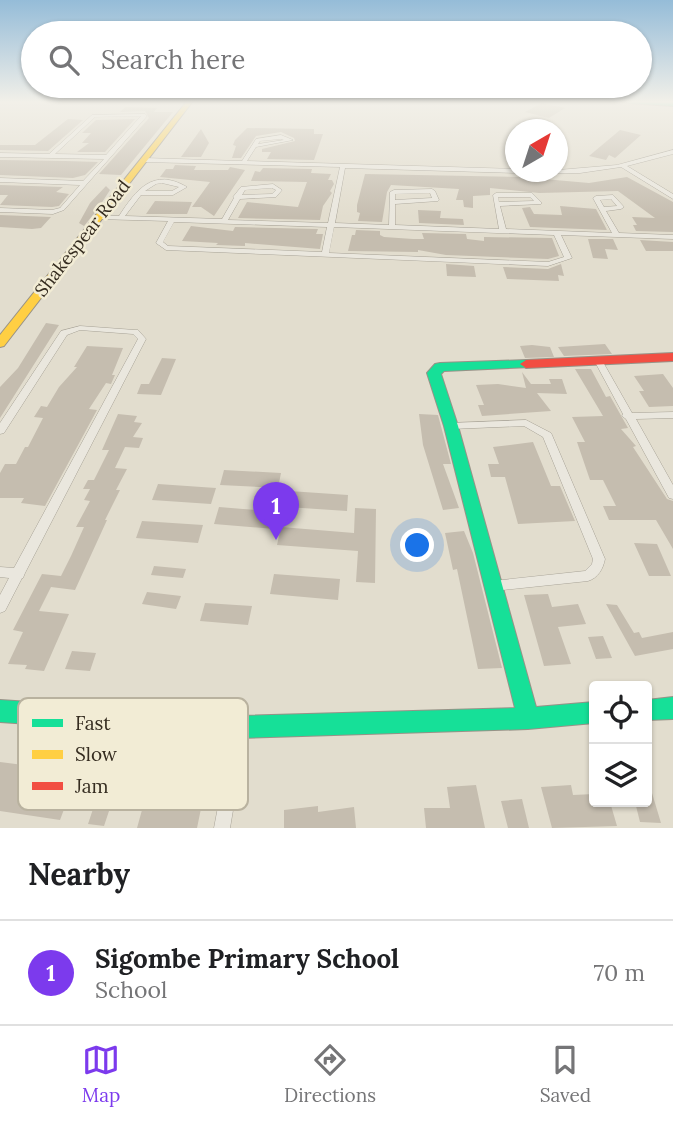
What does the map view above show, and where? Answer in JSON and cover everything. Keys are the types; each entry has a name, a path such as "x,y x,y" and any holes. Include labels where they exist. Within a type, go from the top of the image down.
{"street":[{"path":"50,156 68,140"},
{"path":"0,210 62,209 122,140"},
{"name":"Shakespear Road","path":"0,342 160,140"},
{"path":"243,164 253,146 262,140"},
{"path":"253,146 289,140"},
{"path":"568,173 624,167 673,152"},
{"path":"0,155 108,156"},
{"path":"144,160 505,171"},
{"path":"325,254 343,166"},
{"path":"624,167 673,197"},
{"path":"0,180 84,183"},
{"path":"121,217 138,193 143,187 157,183 184,187 173,193 138,193"},
{"path":"225,221 236,197 243,188 273,186 279,190 279,193 268,197 236,197"},
{"path":"661,189 673,186"},
{"path":"392,227 392,193 432,191 436,200 393,202"},
{"path":"497,204 539,203 532,195 495,196 503,232"},
{"path":"603,209 617,235"},
{"path":"97,217 673,237"},
{"path":"172,220 159,243 166,248 553,264 568,258 557,233"},
{"path":"0,431 64,333 80,328 135,332 141,335 142,339 0,607"},
{"path":"528,718 451,426 434,373 440,367 673,357"},
{"path":"599,362 673,495"},
{"path":"627,416 673,415"},
{"path":"451,426 526,423 547,435 600,559 597,568 588,576 493,586"},
{"path":"0,572 19,574"},
{"path":"652,709 673,708"},
{"path":"0,711 18,712"},
{"path":"248,727 528,718 589,713"},
{"path":"222,828 225,810"}],"building":[{"path":"42,140 61,140 48,151 0,150 0,145 35,145"},
{"path":"85,140 116,140 105,152 77,152 89,143 82,143"},
{"path":"130,140 150,140 121,175 99,174"},
{"path":"193,140 207,140 209,143 201,157 181,157"},
{"path":"235,140 254,140 241,158 232,158"},
{"path":"321,140 314,160 267,159 271,152 262,152 262,149 295,141"},
{"path":"609,140 636,140 615,158 609,155 606,160 589,156"},
{"path":"0,160 98,162 85,175 73,178 0,175"},
{"path":"175,165 196,166 194,170 228,170 230,167 245,170 214,216 201,207 192,207 210,182 160,177 166,169 173,169"},
{"path":"263,168 312,169 311,173 331,174 328,180 332,180 334,184 330,191 332,193 323,206 320,220 238,218 247,202 298,207 307,182 251,181 255,171 260,172"},
{"path":"365,174 505,177 505,182 589,183 627,177 673,202 673,232 636,231 633,225 637,225 632,217 655,218 618,191 539,193 490,188 490,195 473,196 473,208 464,207 463,200 456,200 459,189 391,185 387,192 382,222 358,221 360,213 357,212"},
{"path":"0,185 63,187 56,192 69,194 59,206 0,205 8,195 0,195"},
{"path":"106,186 110,190 97,210 84,226 79,223 90,203"},
{"path":"155,201 192,202 187,214 146,214"},
{"path":"560,206 596,209 607,230 530,227 522,208 530,207 534,214 562,215"},
{"path":"418,210 441,211 440,218 463,219 464,225 419,223"},
{"path":"0,215 51,217 41,228 32,229 0,227"},
{"path":"191,226 233,231 235,227 318,229 316,234 323,234 320,249 182,241"},
{"path":"356,230 380,231 380,235 384,237 413,239 424,239 422,233 466,234 467,239 484,241 484,237 552,238 559,256 548,259 446,255 418,250 348,251"},
{"path":"588,239 613,239 618,250 605,249 608,259 593,258"},
{"path":"640,240 673,242 673,251 646,251"},
{"path":"446,264 474,266 476,277 447,276"},
{"path":"561,264 564,276 558,275 559,281 507,279 503,267 548,269"},
{"path":"46,323 59,325 0,418 0,387 18,368"},
{"path":"605,344 612,354 564,356 558,347"},
{"path":"87,346 123,348 111,384 106,383 89,409 97,410 45,506 21,503 24,498 0,498 0,473 5,464 16,464 25,447 28,447 43,418 34,417 41,406 47,407 59,387 77,367 74,367"},
{"path":"520,346 550,347 554,357 525,358"},
{"path":"162,358 176,359 161,395 137,394 141,384 149,384"},
{"path":"575,369 591,369 606,397 610,396 628,428 621,429 636,446 633,447 667,499 673,501 673,549 656,520 609,520 603,506 616,506 603,480 590,480 577,442 585,442 572,417 603,416"},
{"path":"522,372 531,384 551,384 549,379 562,379 567,394 537,393 551,411 482,416 478,405 484,405 476,385 498,384 526,388"},
{"path":"663,374 673,388 673,406 649,407 639,391 644,391 634,376"},
{"path":"118,414 137,416 134,422 142,423 133,437 143,438 139,448 125,447 115,468 127,469 75,590 51,587 39,611 69,614 44,671 25,669 27,665 8,664 23,632 13,630 42,574 61,576 84,527 76,527 90,501 84,500 90,489 83,489 88,480 94,480 109,450 102,450"},
{"path":"419,414 438,415 451,464 443,464 459,508 443,510 423,445"},
{"path":"533,442 551,486 560,486 575,521 518,524 505,477 491,477 488,464 499,464 493,447"},
{"path":"224,470 281,473 278,488 220,485"},
{"path":"158,484 216,488 211,504 152,500"},
{"path":"289,491 348,495 347,511 287,507"},
{"path":"219,507 279,512 275,529 214,524"},
{"path":"355,508 376,509 375,583 356,582 358,551 277,545 281,527 354,533"},
{"path":"142,521 203,525 198,543 136,538"},
{"path":"464,531 473,553 502,668 478,669 457,569 453,570 445,533"},
{"path":"634,543 657,544 671,576 649,576"},
{"path":"154,566 186,569 183,578 151,575"},
{"path":"274,574 340,579 338,600 270,594"},
{"path":"147,592 181,596 176,609 142,604"},
{"path":"548,594 552,607 578,604 586,624 558,627 571,664 544,666 524,595"},
{"path":"205,603 252,606 248,625 200,621"},
{"path":"606,604 617,605 634,633 639,632 642,638 673,632 673,649 635,656"},
{"path":"603,636 612,658 596,659 588,637"},
{"path":"72,651 96,653 90,671 65,669"},
{"path":"0,762 18,764 18,810 64,810 60,820 0,811"},
{"path":"476,785 485,828 426,828 424,808 450,808 447,787"},
{"path":"571,785 573,795 589,794 589,807 611,807 617,826 552,828 541,787"},
{"path":"652,793 661,823 640,822 636,807 652,807"},
{"path":"522,799 529,828 508,828 501,801"},
{"path":"318,806 318,812 354,807 356,828 284,828 284,810"},
{"path":"93,810 109,810 104,826 88,824"},
{"path":"142,810 201,810 197,828 137,828"}],"traffic: fast":[{"path":"526,364 440,367 434,373 451,426 528,718"},
{"path":"652,710 673,708"},
{"path":"0,711 18,712"},
{"path":"248,727 528,718 589,713"}],"traffic: slow":[{"path":"0,343 160,140"}],"traffic: jam":[{"path":"526,364 673,357"}],"place":[{"name":"Sigombe Primary School","path":"276,540"}]}
